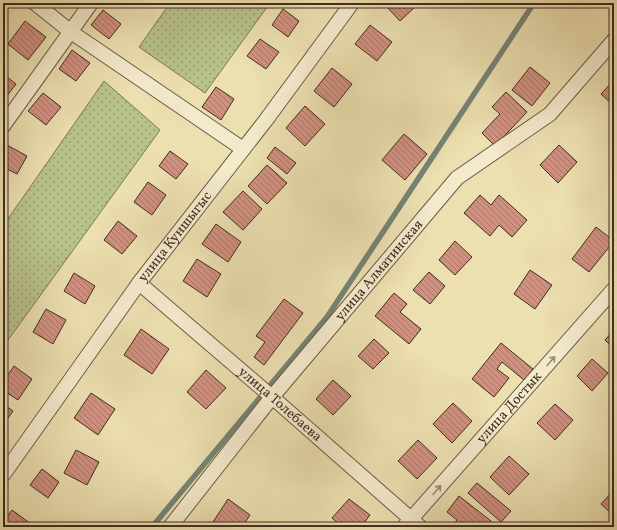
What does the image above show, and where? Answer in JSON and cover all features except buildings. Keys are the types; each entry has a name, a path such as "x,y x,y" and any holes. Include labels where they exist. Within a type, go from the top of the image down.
{"street":[{"path":"35,3 71,32 243,150"},
{"path":"3,126 92,3"},
{"name":"улица Куншыгыс","path":"3,475 139,282 266,120 352,3"},
{"name":"улица Алматинская","path":"170,527 272,397 457,178 550,114 614,40"},
{"name":"улица Толебаева","path":"139,282 272,397 412,524"},
{"name":"улица Достык","path":"412,524 614,289"}],"green space":[{"path":"170,3 270,3 205,93 139,47"},
{"path":"104,81 160,130 3,347 3,226"}],"waterway":[{"path":"152,527 327,317 534,3"}]}
